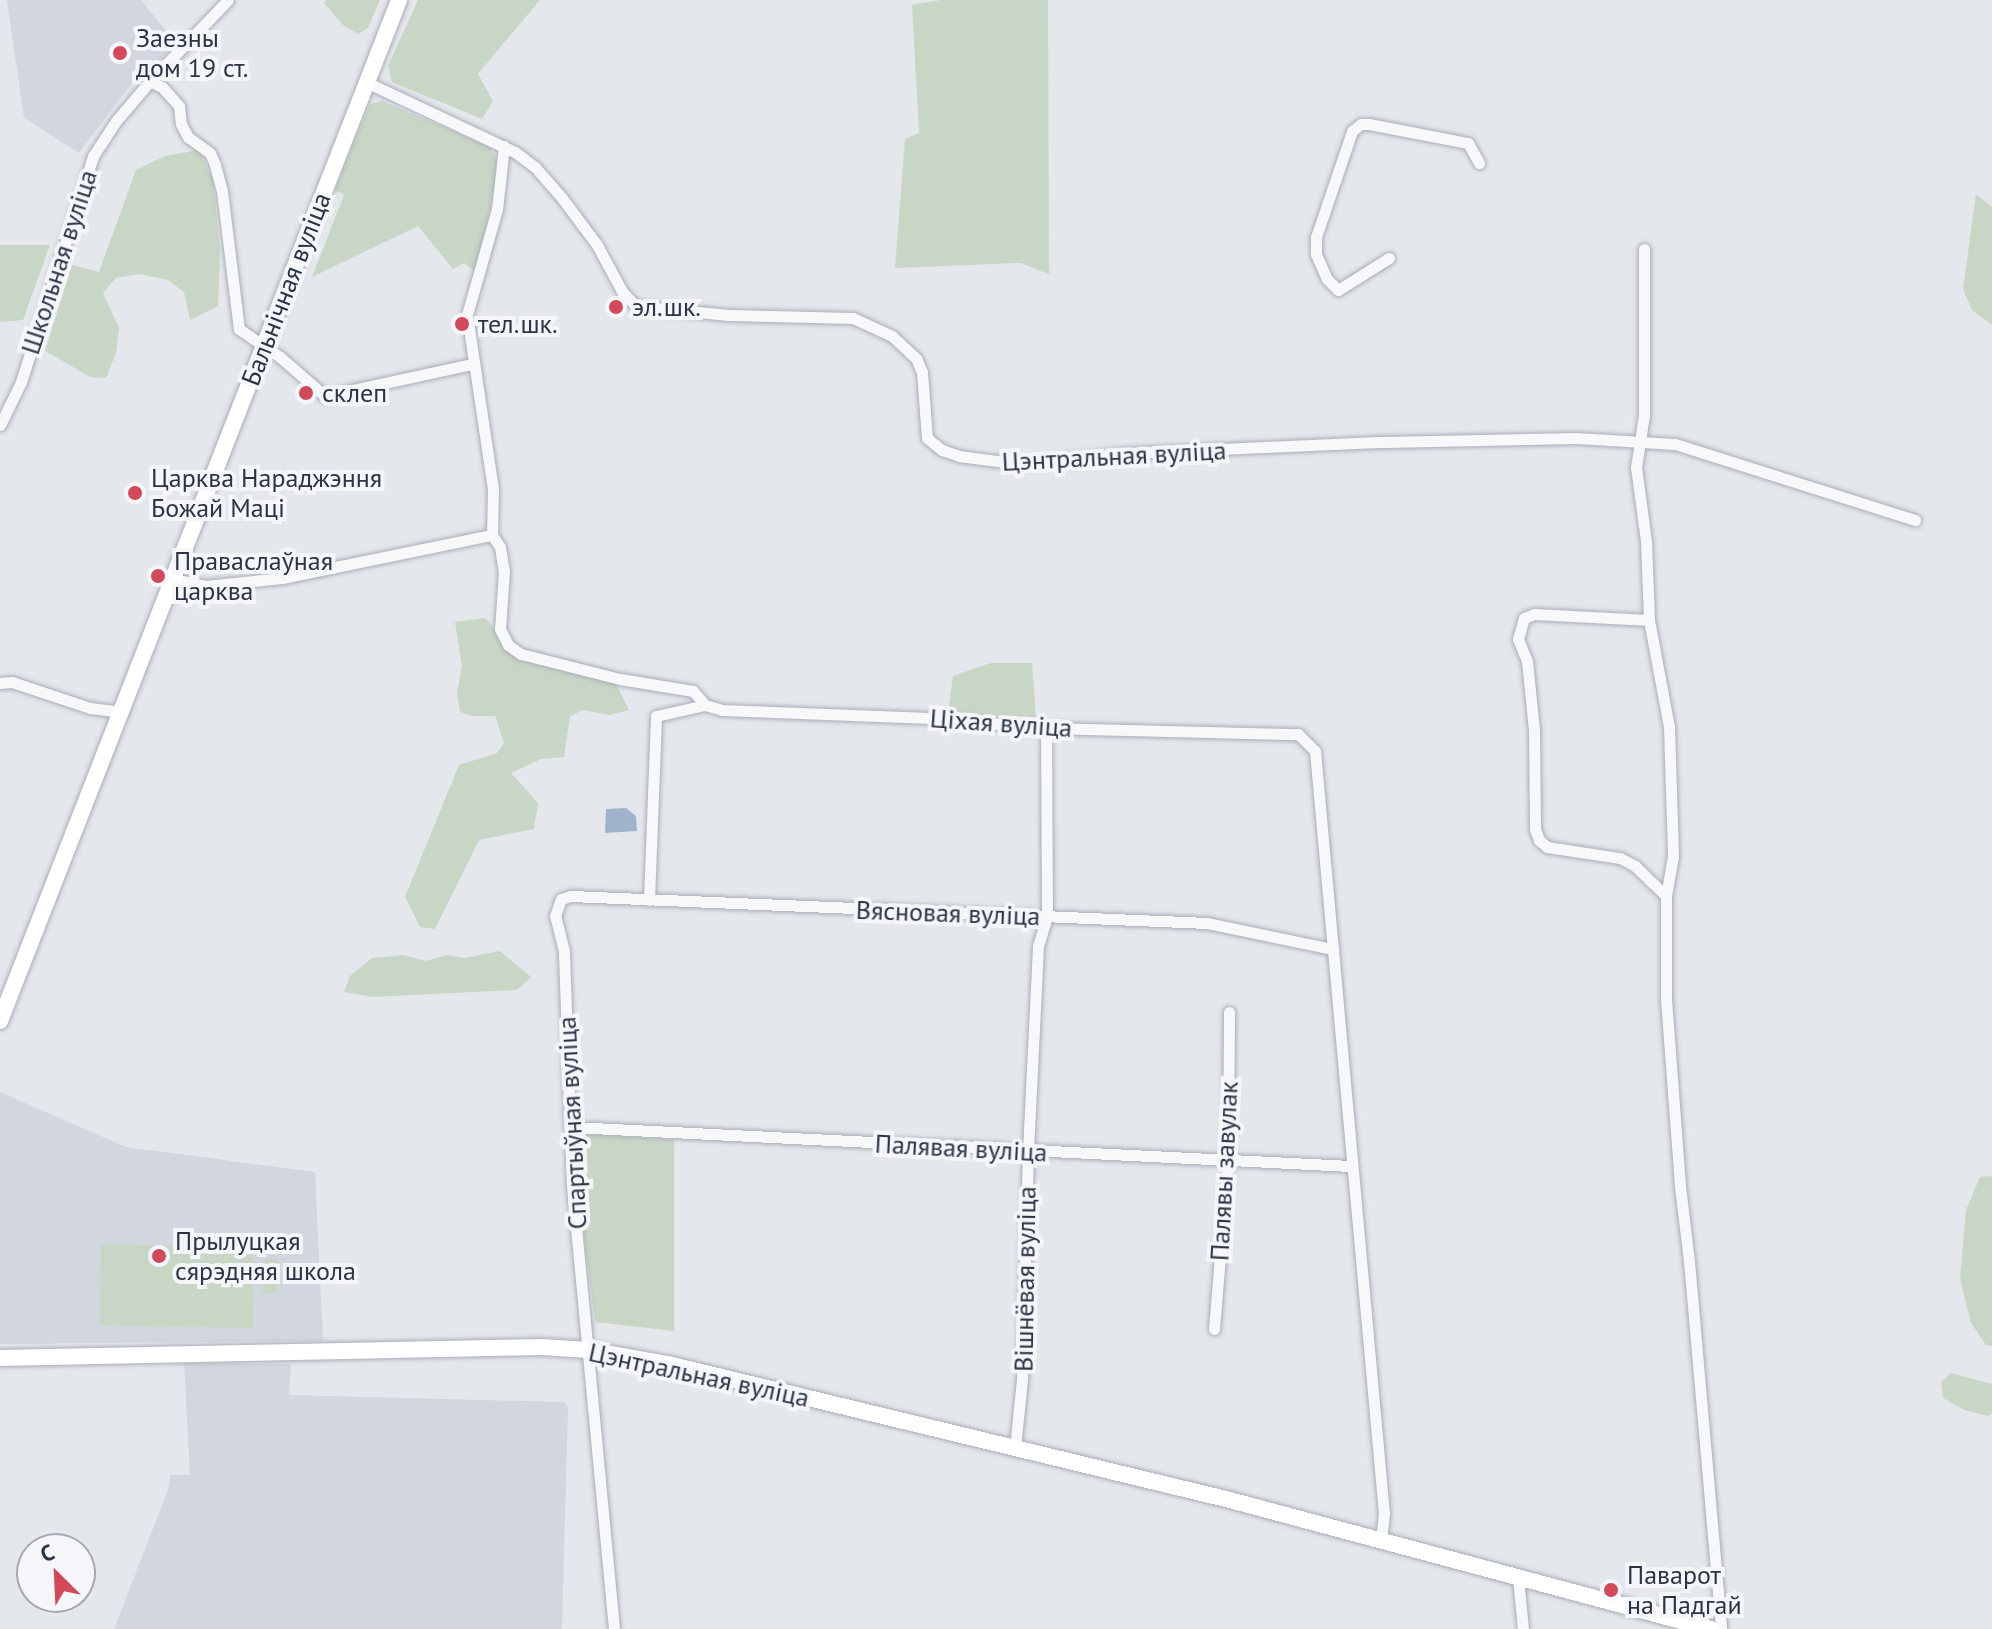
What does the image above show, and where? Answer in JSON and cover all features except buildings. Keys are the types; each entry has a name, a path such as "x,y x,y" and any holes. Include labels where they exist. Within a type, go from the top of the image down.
{"street":[{"name":"Школьная вуліца","path":"0,425 21,382 85,174 103,140 150,81 228,0"},
{"name":"Бальнічная вуліца","path":"0,1021 399,0"},
{"path":"150,81 162,87 179,106 181,124 188,137 210,153 222,191 239,329 264,345 325,396 472,364"},
{"path":"366,82 510,149 497,209 467,315 493,488 492,535 500,547 504,571 500,629 508,645 521,654 620,679 693,691 705,705 656,716 649,900"},
{"path":"1389,258 1338,290 1327,279 1316,254 1316,237 1352,131 1361,124 1369,124 1468,143 1479,163"},
{"name":"Цэнтральная вуліца","path":"510,149 562,198 597,245 623,293 636,306 729,315 853,318 880,329 906,345 916,358 922,372 927,438 942,450 970,459 1020,464 1129,453 1576,438 1691,446 1915,520"},
{"path":"1644,249 1644,415 1636,467 1646,541 1649,620 1669,727 1673,856 1666,896 1666,999 1678,1170 1721,1629"},
{"path":"173,579 206,586 282,578 492,535"},
{"path":"1649,620 1534,614 1524,618 1518,639 1527,661 1534,730 1535,829 1539,840 1547,847 1620,858 1635,866 1666,896"},
{"path":"0,683 12,682 90,708 123,712"},
{"name":"Ціхая вуліца","path":"705,705 722,710 930,718 1046,728 1298,734 1315,751 1333,949"},
{"name":"Вішнёвая вуліца","path":"1015,1448 1022,1379 1028,1151 1038,946 1047,917 1046,728"},
{"name":"Вясновая вуліца","path":"561,899 571,896 1207,923 1333,949"},
{"name":"Спартыўная вуліца","path":"561,899 555,916 564,951 572,1183 614,1629"},
{"path":"1333,949 1384,1513 1381,1540"},
{"name":"Палявы завулак","path":"1214,1329 1228,1160 1229,1012"},
{"name":"Палявая вуліца","path":"572,1127 1351,1166"},
{"name":"Цэнтральная вуліца","path":"0,1358 488,1347 588,1350 672,1365 1015,1448 1381,1540 1711,1629"},
{"path":"1518,1578 1523,1629"}],"shaded area":[{"path":"7,0 141,0 177,44 128,88 79,153 24,118"},
{"name":"Прылуцкая сярэдняя школа","path":"0,1092 126,1147 315,1172 323,1341 0,1344"},
{"path":"184,1363 291,1364 289,1395 564,1402 568,1408 562,1629 114,1629 168,1490 170,1475 190,1475"}],"green space":[{"path":"326,0 380,0 368,28 358,34 343,25 324,3"},
{"path":"418,0 540,0 478,74 493,101 482,119 392,82 388,66"},
{"path":"941,0 1048,0 1049,274 1021,263 895,268 905,139 919,133 912,5"},
{"path":"382,101 490,147 496,158 497,176 476,272 464,263 453,269 418,226 312,277 344,195 335,190 370,104"},
{"path":"199,150 213,181 220,251 218,306 190,320 184,292 168,280 139,274 116,278 103,293 119,328 116,353 106,378 90,377 45,351 72,265 99,272 136,170 165,156"},
{"path":"1976,194 1992,207 1992,325 1972,310 1963,289"},
{"path":"0,245 50,245 23,320 0,322"},
{"path":"485,618 494,628 498,640 512,653 614,680 629,710 609,715 583,710 570,716 564,757 541,759 511,773 538,803 534,829 479,840 435,929 420,927 405,897 459,765 497,753 504,743 495,716 472,716 460,712 457,693 462,666 455,622"},
{"path":"991,663 1032,663 1036,718 948,714 953,676"},
{"path":"500,951 531,977 517,990 372,997 344,992 350,976 372,958 403,955 426,961 446,955 465,958"},
{"path":"578,1133 674,1140 674,1331 595,1322 577,1180"},
{"path":"1992,1176 1992,1346 1986,1345 1971,1323 1960,1279 1966,1210 1980,1177"},
{"path":"101,1244 254,1247 253,1328 100,1325"},
{"path":"265,1259 278,1259 277,1294 262,1293"},
{"path":"1951,1373 1992,1384 1992,1413 1989,1416 1964,1410 1943,1398 1941,1382"}],"water":[{"path":"626,808 636,816 637,831 605,833 606,809"}],"place":[{"name":"Заезны дом 19 ст.","path":"120,53"},
{"name":"эл.шк.","path":"616,307"},
{"name":"тел.шк.","path":"462,324"},
{"name":"склеп","path":"306,393"},
{"name":"Царква Нараджэння Божай Маці","path":"135,493"},
{"name":"Праваслаўная царква","path":"158,576"},
{"name":"Прылуцкая сярэдняя школа","path":"159,1256"},
{"name":"Паварот на Падгай","path":"1611,1590"}]}
